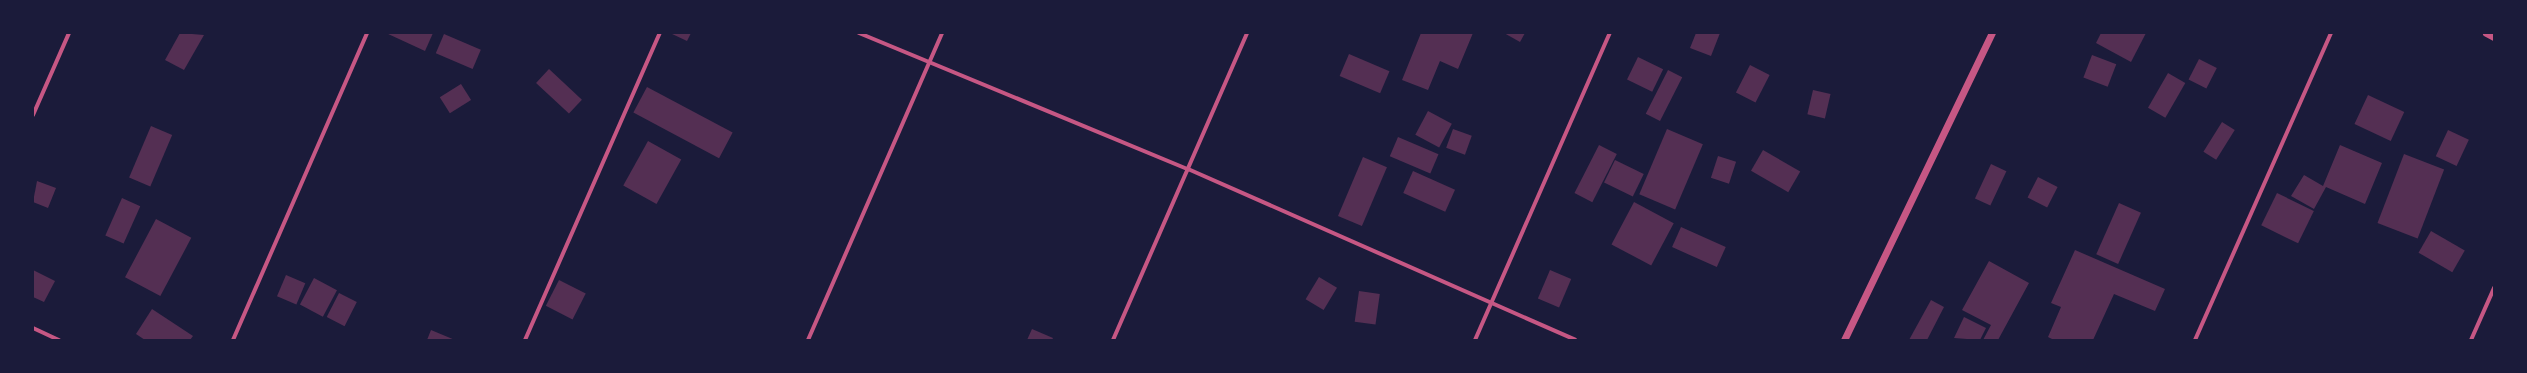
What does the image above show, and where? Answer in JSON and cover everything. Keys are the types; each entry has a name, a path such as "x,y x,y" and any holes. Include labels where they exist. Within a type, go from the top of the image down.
{"street":[{"path":"33,115 69,33"},
{"path":"233,340 367,33"},
{"path":"525,340 660,33"},
{"path":"859,33 1188,169 1575,340"},
{"path":"808,340 942,33"},
{"path":"1113,340 1247,33"},
{"path":"1475,340 1610,33"},
{"path":"1844,340 1992,33"},
{"path":"2195,340 2331,33"},
{"path":"2486,33 2494,37"},
{"path":"2471,340 2494,288"},
{"path":"33,328 59,340"}],"building":[{"path":"180,33 204,35 184,70 165,60"},
{"path":"386,33 433,33 425,51"},
{"path":"670,33 691,33 687,41"},
{"path":"1421,33 1473,33 1458,69 1440,61 1428,90 1402,80"},
{"path":"1504,33 1525,33 1520,42"},
{"path":"1696,33 1720,33 1711,56 1690,48"},
{"path":"2101,33 2146,33 2131,62 2096,43"},
{"path":"444,34 481,50 473,69 436,53"},
{"path":"1349,54 1390,71 1380,93 1340,76"},
{"path":"2092,55 2116,64 2108,87 2083,77"},
{"path":"1638,57 1663,69 1652,92 1627,79"},
{"path":"2199,59 2217,68 2206,89 2189,79"},
{"path":"1750,65 1770,75 1756,103 1736,93"},
{"path":"549,69 582,100 569,114 536,83"},
{"path":"1668,70 1682,77 1660,121 1646,114"},
{"path":"2168,73 2185,83 2165,118 2148,108"},
{"path":"461,84 471,100 450,113 440,97"},
{"path":"647,87 733,133 719,158 633,113"},
{"path":"1813,90 1831,94 1825,118 1807,114"},
{"path":"2368,95 2404,112 2391,141 2354,124"},
{"path":"1428,111 1452,124 1439,148 1415,135"},
{"path":"2222,122 2235,130 2216,160 2203,152"},
{"path":"151,126 172,135 150,187 129,178"},
{"path":"1453,129 1472,136 1465,155 1446,148"},
{"path":"1667,129 1703,144 1675,210 1639,194"},
{"path":"2448,130 2469,140 2457,166 2436,156"},
{"path":"1398,137 1439,154 1430,174 1390,156"},
{"path":"648,141 681,159 657,204 623,186"},
{"path":"1599,145 1617,154 1592,202 1574,193"},
{"path":"2340,145 2382,163 2365,204 2326,187 2314,209 2291,196 2304,175 2323,186"},
{"path":"1763,150 1800,172 1788,192 1751,171"},
{"path":"2404,154 2444,169 2418,238 2377,223"},
{"path":"1718,156 1736,162 1729,184 1711,178"},
{"path":"1363,157 1387,167 1362,226 1338,216"},
{"path":"1615,160 1644,174 1633,196 1604,182"},
{"path":"1991,164 2006,171 1990,206 1975,198"},
{"path":"1413,171 1455,190 1445,212 1403,193"},
{"path":"2038,177 2058,187 2047,207 2028,197"},
{"path":"37,181 56,188 48,208 33,202"},
{"path":"2277,193 2314,211 2298,243 2261,225"},
{"path":"122,198 140,206 124,244 105,235"},
{"path":"1634,202 1674,223 1651,266 1611,244"},
{"path":"2119,203 2141,213 2118,264 2096,254"},
{"path":"156,219 191,238 160,296 125,277"},
{"path":"1681,227 1726,247 1717,267 1672,247"},
{"path":"2431,231 2465,250 2452,272 2418,253"},
{"path":"2075,250 2165,289 2155,311 2114,294 2093,340 2054,340 2048,337 2061,307 2051,303"},
{"path":"1989,261 2029,283 1998,340 1983,340 1991,325 1962,310"},
{"path":"33,270 55,281 44,302 33,297"},
{"path":"1550,270 1571,279 1559,308 1538,299"},
{"path":"286,275 305,283 296,304 277,296"},
{"path":"1319,277 1337,288 1324,310 1306,299"},
{"path":"314,278 337,290 323,317 300,304"},
{"path":"559,280 586,294 573,319 546,306"},
{"path":"1359,291 1380,294 1375,325 1355,322"},
{"path":"339,293 357,302 345,326 327,317"},
{"path":"1931,300 1944,307 1927,340 1909,340"},
{"path":"152,309 193,336 190,340 145,340 136,334"},
{"path":"1964,317 1986,328 1980,340 1954,338"},
{"path":"1032,329 1053,338 1052,340 1027,340"},
{"path":"431,330 455,340 427,340"}]}
